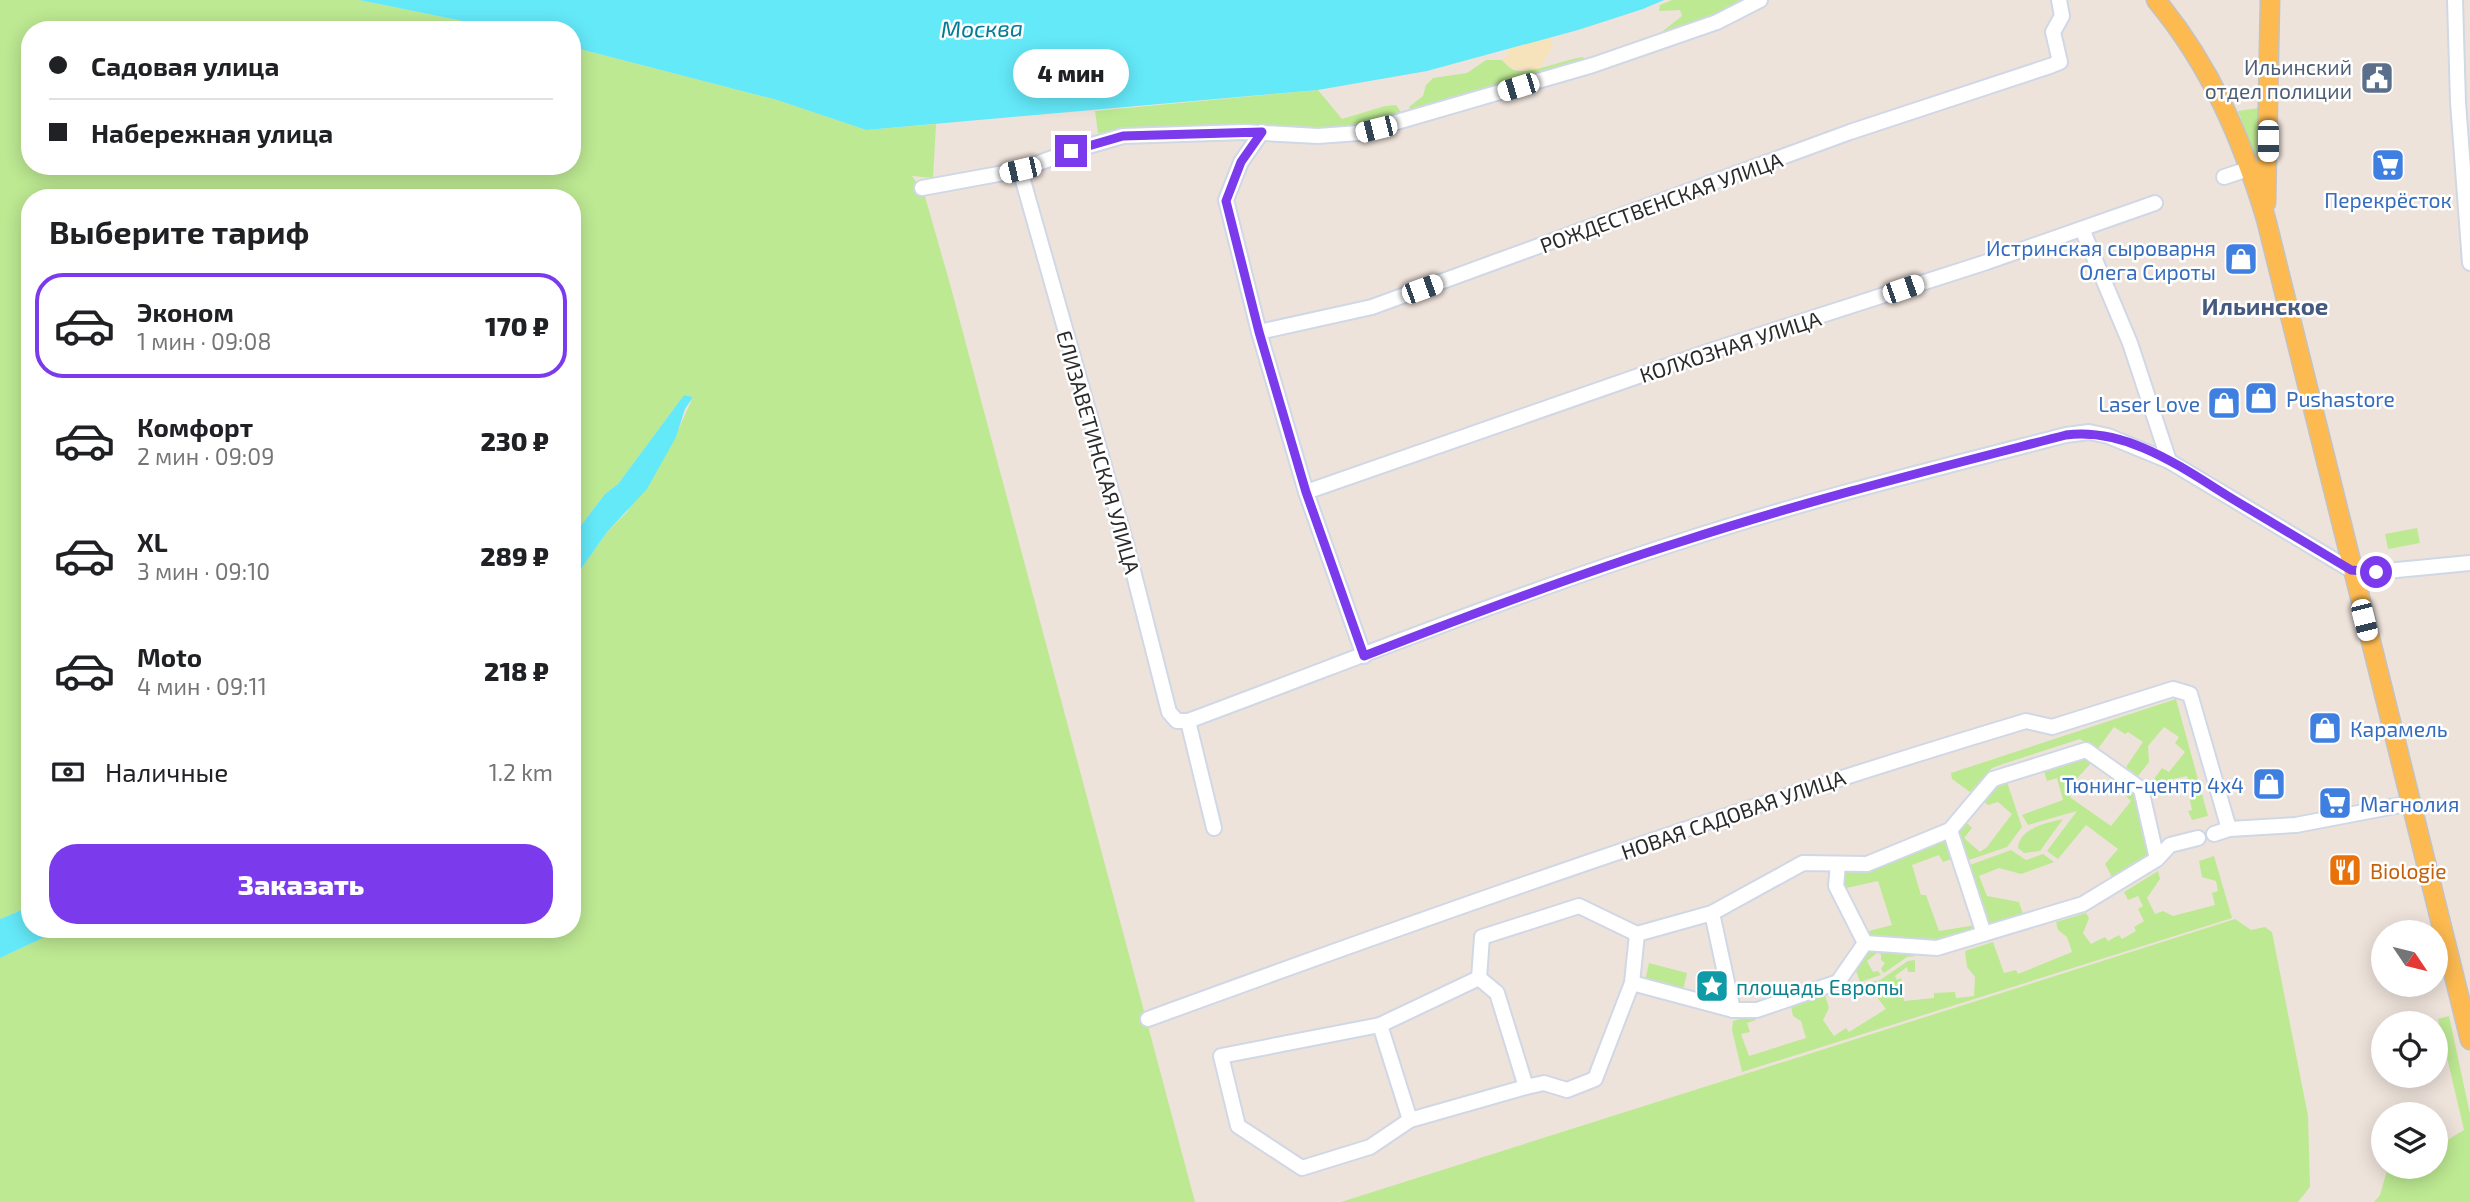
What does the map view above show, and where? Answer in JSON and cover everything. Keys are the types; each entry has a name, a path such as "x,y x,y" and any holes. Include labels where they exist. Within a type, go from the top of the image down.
{"main road":[{"path":"2157,0 2200,61 2237,132 2266,219 2351,570 2470,1040"},
{"path":"2266,219 2270,0"}],"street":[{"path":"922,188 1020,170 1123,136 1262,132 1341,135 1392,124 1618,56 1717,22 1760,0"},
{"name":"РОЖДЕСТВЕНСКАЯ УЛИЦА","path":"1259,332 1372,307 1850,132 2060,62 2053,32 2062,16 2059,0"},
{"path":"2455,0 2458,102 2470,263"},
{"path":"1262,132 1241,162 1226,201 1259,332 1306,492 1364,656"},
{"path":"2224,177 2250,168"},
{"name":"ЕЛИЗАВЕТИНСКАЯ УЛИЦА","path":"1020,170 1127,547 1169,712 1177,721 1188,721"},
{"name":"КОЛХОЗНАЯ УЛИЦА","path":"1306,492 1710,352 2155,203"},
{"path":"2082,229 2130,343 2169,461"},
{"path":"1214,828 1188,721 1507,601 1681,541 1864,487 2066,435 2089,432 2108,436 2169,461 2351,570 2376,572 2470,563"},
{"name":"НОВАЯ САДОВАЯ УЛИЦА","path":"1148,1019 1441,913 1862,770 2026,721 2052,727 2172,689 2190,694 2229,830"},
{"path":"1479,978 1482,937 1579,906 1637,934 1712,914 1803,863 1867,864 1950,830 1993,779 2086,750 2141,789 2157,859"},
{"path":"2214,834 2229,830 2296,825 2411,803"},
{"path":"1950,830 1984,934"},
{"path":"1866,943 1937,948 2083,904 2157,859 2170,845 2199,838"},
{"path":"1838,864 1836,886 1866,943"},
{"path":"1712,914 1733,1010"},
{"path":"1479,978 1380,1025 1222,1056 1238,1126 1302,1168 1370,1147 1410,1120 1544,1083 1567,1090 1595,1079 1632,983 1637,934"},
{"path":"1632,983 1733,1010 1757,1010 1838,982 1866,943"},
{"path":"1479,978 1497,993 1526,1087"},
{"path":"1380,1025 1410,1120"}],"green space":[{"path":"0,0 359,0 463,21 21,21 21,175 581,175 581,49 777,100 866,130 936,124 933,178 912,176 924,193 950,284 1195,1202 0,1202 0,958 43,938 581,938 581,569 607,532 627,512 675,437 693,397 684,395 618,484 605,494 581,525 581,189 21,189 21,910 0,919"},
{"path":"1672,0 1746,0 1699,24 1654,38 1682,16 1680,10 1659,11 1660,5"},
{"path":"1583,57 1584,61 1411,111 1409,107 1423,96 1426,85 1433,78 1467,73 1486,60 1502,60 1511,68 1521,71"},
{"path":"1318,90 1342,119 1396,105 1403,115 1352,129 1319,131 1236,125 1160,126 1098,133 1095,111"},
{"path":"2259,108 2259,156 2256,158 2238,111"},
{"path":"2417,528 2420,543 2388,549 2385,534"},
{"path":"2176,699 2208,816 2192,820 2188,811 2192,810 2189,796 2193,793 2187,776 2168,780 2163,786 2150,792 2149,786 2162,768 2169,772 2185,752 2175,743 2179,737 2164,727 2148,746 2149,762 2138,776 2126,767 2143,742 2114,727 2097,750 2080,739 2003,764 1992,768 1970,792 1952,779 1951,773"},
{"path":"2080,755 2094,760 2068,788 2071,798 2111,826 2131,801 2126,796 2132,789 2138,794 2150,853 2112,877 2105,864 2118,849 2086,825 2058,859 2047,851 2077,811 2028,825 2022,815 2063,800 2057,778 2047,781 2043,768"},
{"path":"2006,779 2022,827 2007,847 1969,860 1961,838 1957,838 1955,834 1966,822 1972,828 1964,838 1980,852 1987,847 2012,814 1998,802 1988,805 1982,800 1996,784"},
{"path":"2063,819 2040,851 2024,853 2018,848 2028,831"},
{"path":"1943,838 1950,844 1954,858 1943,862 1939,855 1912,865 1921,895 1926,895 1939,931 1976,925 1976,931 1937,942 1869,938 1865,932 1892,925 1878,881 1842,889 1843,871"},
{"path":"2011,850 2026,860 2043,854 2054,862 2021,874 1999,868 1979,876 1987,896 2019,902 2024,917 1989,926 1985,923 1967,866"},
{"path":"2214,856 2232,918 1742,1072 1732,1030 1733,1021 1753,1015 1756,1020 1747,1023 1750,1032 1741,1034 1749,1056 1806,1038 1801,1021 1793,1016 1791,1006 1825,995 1829,1008 1823,1020 1834,1036 1846,1028 1849,1032 1886,1009 1876,996 1879,993 1876,989 1867,991 1862,984 1880,980 1908,961 1915,960 1915,972 1908,972 1907,967 1895,976 1897,980 1901,978 1904,1001 1934,998 1934,993 1955,992 1956,998 1974,996 1975,977 1967,967 1965,951 1993,942 2004,973 2016,970 2018,974 2072,952 2067,937 2058,930 2056,922 2086,913 2089,918 2083,933 2091,944 2105,937 2108,941 2119,935 2122,939 2136,931 2134,927 2144,921 2138,909 2143,906 2138,896 2128,900 2124,892 2158,871 2160,879 2147,898 2155,914 2163,911 2173,916 2215,905 2212,893 2218,891 2216,881 2202,877 2199,861"},
{"path":"2235,919 2251,930 2265,927 2272,932 2308,1116 2310,1187 2298,1202 1341,1202"},
{"path":"1869,948 1914,951 1915,956 1907,957 1884,973 1881,969 1885,963 1881,960 1881,954 1877,953 1867,961 1873,972 1878,971 1881,975 1860,982 1856,971"},
{"path":"1649,963 1687,973 1683,990 1645,981"},
{"path":"2448,1016 2470,1114 2470,1202 2374,1202 2380,1195 2385,1179 2448,1179 2448,1140 2464,1130 2448,1062"}],"sand":[{"path":"1550,37 1553,46 1540,68 1520,70 1502,60 1508,53 1507,49"}],"water":[{"name":"Москва","path":"359,0 1664,0 1578,30 1427,71 1318,90 866,130 777,100 581,49 581,21 463,21"},
{"path":"684,395 693,397 685,409 676,437 647,489 607,532 581,569 581,525 605,494 618,484"},
{"path":"21,910 21,938 43,938 0,958 0,919"}],"place":[{"name":"Ильинский отдел полиции","path":"2377,78"},
{"name":"Перекрёсток","path":"2388,165"},
{"name":"Истринская сыроварня Олега Сироты","path":"2241,259"},
{"name":"Pushastore","path":"2261,398"},
{"name":"Laser Love","path":"2224,403"},
{"name":"Карамель","path":"2325,728"},
{"name":"Тюнинг-центр 4х4","path":"2269,784"},
{"name":"Магнолия","path":"2335,803"},
{"name":"Biologie","path":"2345,870"},
{"name":"площадь Европы","path":"1712,986"}],"district":[{"name":"Ильинское","path":"2265,305"}],"route":[{"path":"1071,151 1123,136 1262,132 1241,162 1226,201 1259,332 1306,492 1364,656 1507,601 1681,541 1864,487 2066,435 2089,432 2135,445 2169,461 2351,570 2376,572"}]}
